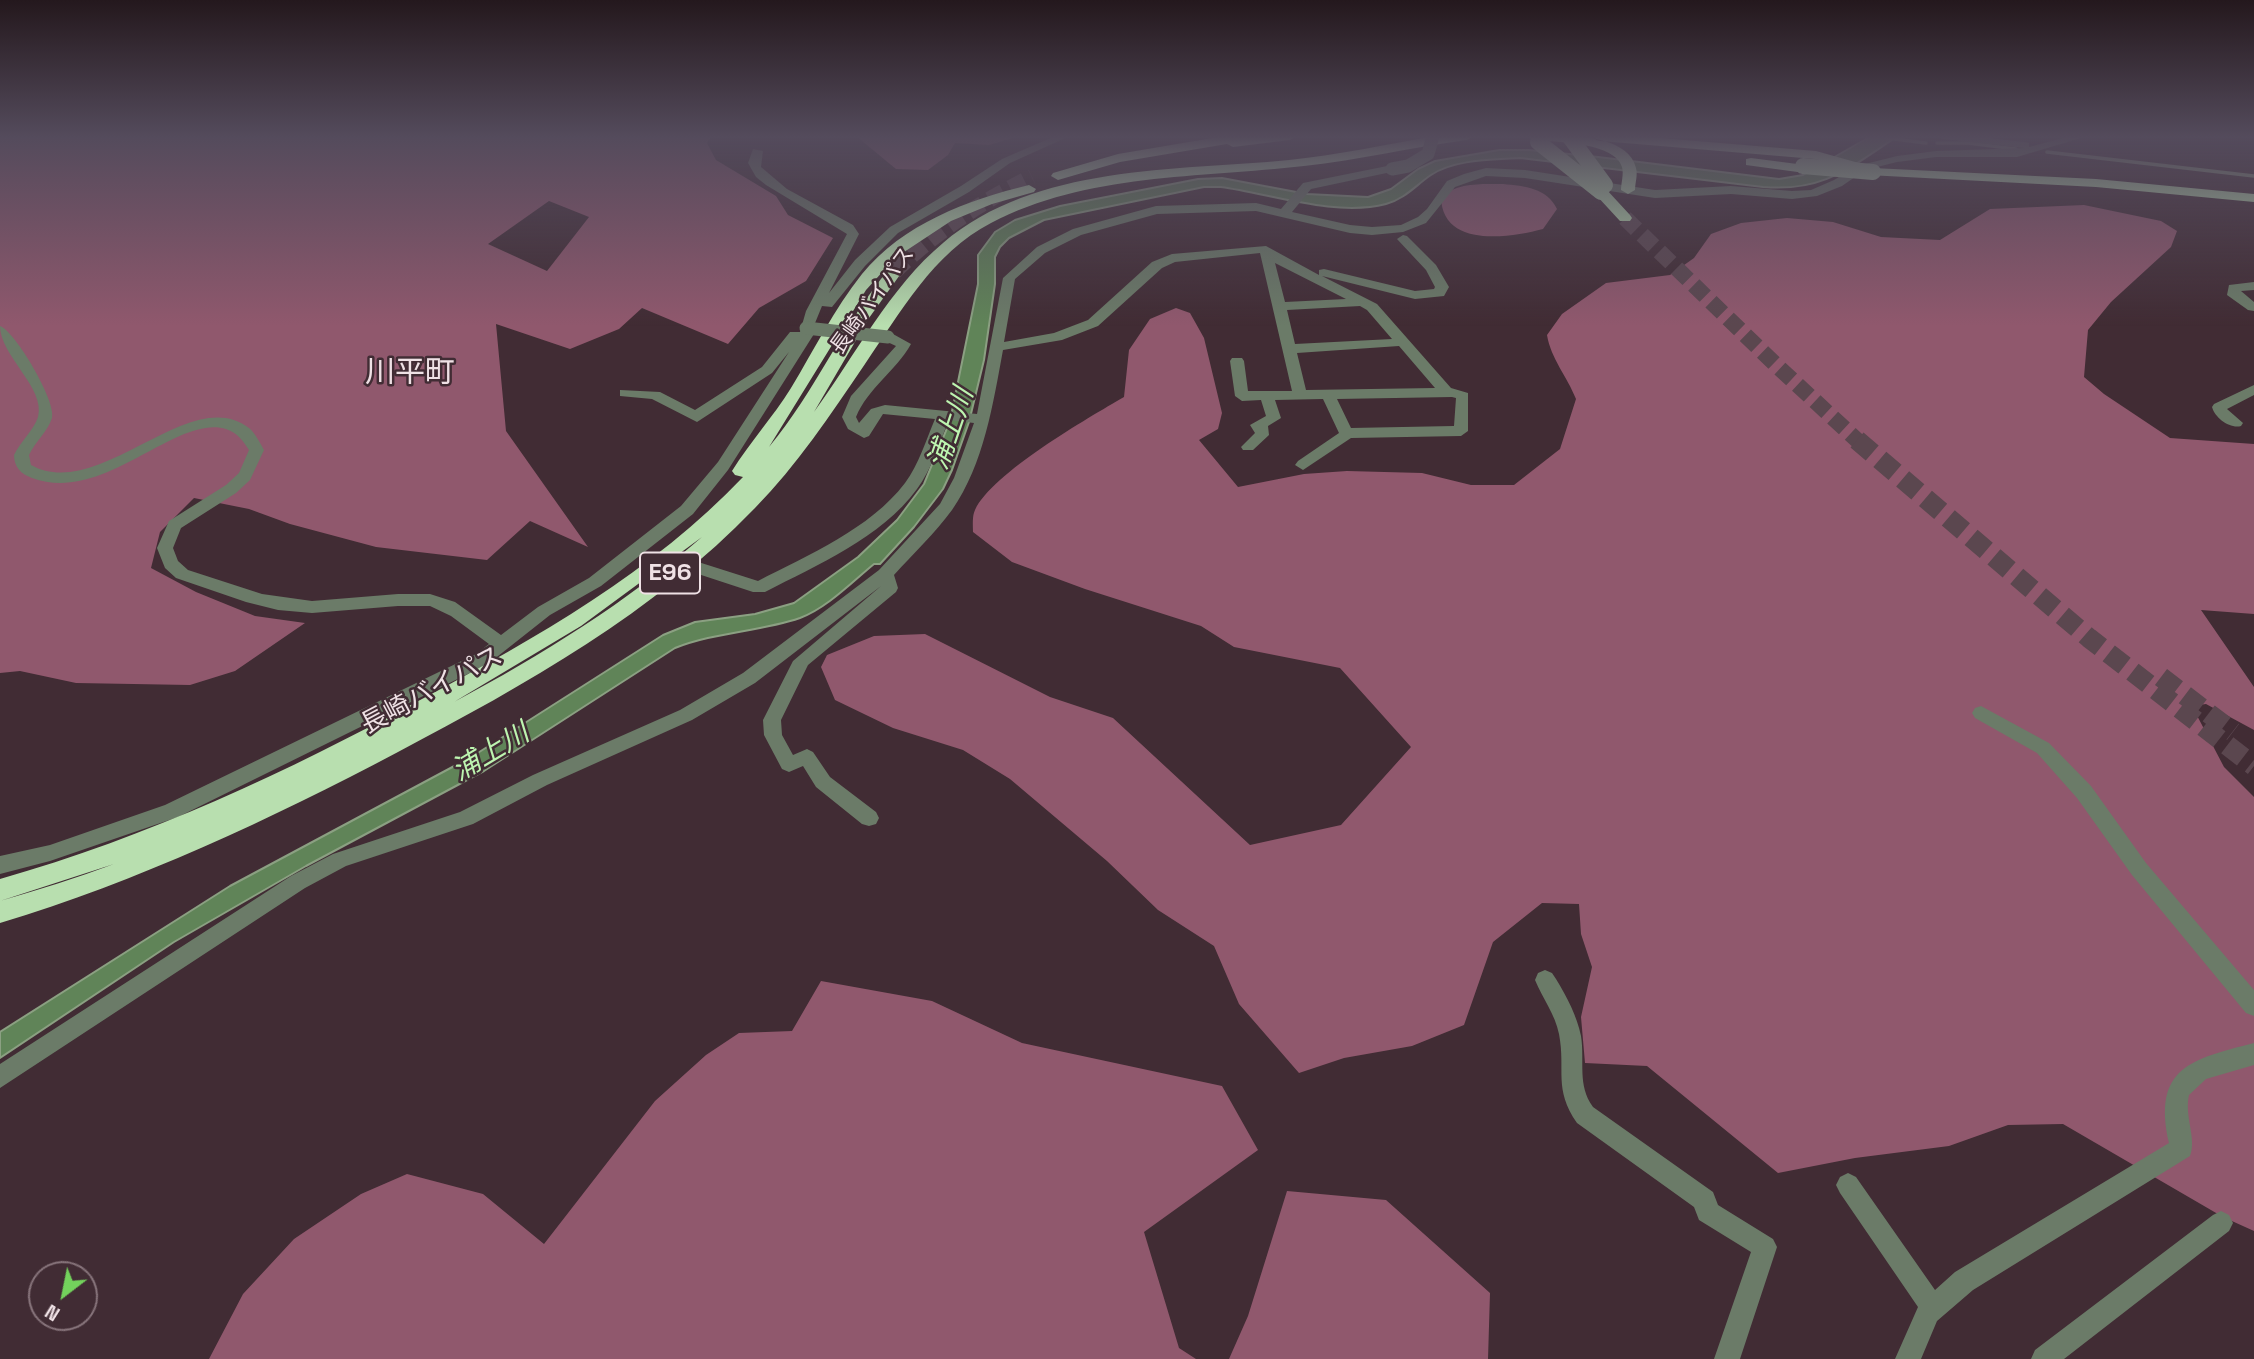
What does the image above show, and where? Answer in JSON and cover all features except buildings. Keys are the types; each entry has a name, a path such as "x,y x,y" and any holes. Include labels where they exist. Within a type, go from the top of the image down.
{"highway":[{"name":"長崎バイパス","path":"667,557 747,465 863,283 892,253 938,222 993,199"},
{"name":"長崎バイパス","path":"0,912 92,884 230,827 434,723 530,670 605,622 699,550 770,481 822,415 927,265 961,235 1009,209 1039,199"},
{"path":"1612,199 1628,218"},
{"name":"長崎バイパス","path":"822,415 903,280 937,245 965,224"},
{"name":"長崎バイパス","path":"0,890 137,846 277,784 518,658 596,609 667,557 734,497 789,434 812,402 880,290 894,272"}],"street":[{"path":"0,865 62,849 171,811 482,659 544,611 595,582 687,510 723,466 807,334 806,328 853,234 849,228 796,199"},
{"path":"625,393 655,395 697,416 767,370 796,335 818,316 860,263 894,230 944,199"},
{"path":"1287,210 1295,199"},
{"path":"0,1077 298,882 340,860 466,818 540,780 687,716 719,698 885,574 947,507 962,478 996,347 1009,278 1041,250 1077,232 1156,210 1256,207 1287,210 1350,229 1372,231 1403,228 1422,220 1438,199"},
{"path":"996,347 1057,337 1093,323 1157,265 1172,258 1267,251 1331,275 1415,295 1439,293 1442,287 1439,278 1403,239"},
{"path":"1267,251 1365,302 1445,390"},
{"path":"1267,251 1300,395"},
{"path":"2253,307 2234,295 2234,290 2236,286 2254,286"},
{"path":"1280,306 1365,302"},
{"path":"806,328 888,337 904,344 899,353 856,399 849,417 853,426 864,433 872,416 889,408 943,417 978,419"},
{"path":"0,330 4,332 45,402 45,417 21,455 24,465 33,473 53,478 81,475 104,468 197,425 229,425 252,438 257,450 245,476 231,489 175,525 165,548 172,564 182,574 267,603 309,607 349,606 415,599 441,603 500,643"},
{"path":"1289,349 1404,342"},
{"path":"1237,362 1242,396 1445,390 1464,396 1461,430 1346,433"},
{"path":"2236,423 2220,411 2219,407 2254,389"},
{"path":"1303,465 1344,438 1346,433 1328,394"},
{"path":"1248,447 1262,435 1262,429 1257,425 1274,418 1266,395"},
{"path":"692,566 759,588 814,558 882,516 911,486 943,417"},
{"path":"641,545 667,557"},
{"path":"869,818 823,782 807,757 789,764 773,735 772,720 802,661 890,588 885,574"},
{"path":"1980,713 2043,748 2084,792 2139,869 2254,1006"},
{"path":"1545,980 1555,996 1570,1036 1569,1086 1575,1102 1585,1115 1705,1200 1707,1212 1765,1247 1727,1359"},
{"path":"1908,1359 1928,1312 1964,1281 2009,1251 2182,1148 2175,1124 2174,1098 2186,1080 2208,1066 2254,1054"},
{"path":"1849,1185 1933,1308"},
{"path":"2044,1359 2221,1223"}],"shaded area":[{"path":"0,199 778,199 788,215 833,238 806,281 759,308 728,344 642,308 619,329 570,349 496,324 506,431 588,547 530,521 487,560 376,547 290,524 249,509 194,498 160,532 151,568 196,592 255,616 305,623 235,671 190,685 76,683 20,671 0,673","holes":["549,201 589,217 547,271 488,244"]},
{"path":"1441,199 1550,199 1557,209 1543,229 1496,236 1465,232 1453,225 1444,213"},
{"path":"2084,205 2161,221 2177,231 2171,247 2111,302 2088,330 2084,377 2104,394 2170,438 2254,444 2254,614 2201,610 2254,687 2254,730 2206,704 2192,706 2224,767 2254,797 2254,1231 2223,1217 2063,1124 2008,1125 1949,1146 1855,1158 1778,1173 1647,1066 1585,1063 1581,1017 1592,967 1581,934 1579,904 1542,903 1493,942 1464,1025 1412,1046 1344,1058 1299,1073 1239,1004 1214,946 1158,910 1107,861 1010,779 963,750 893,728 835,700 821,667 827,655 874,636 925,634 1050,697 1113,718 1250,845 1341,825 1411,747 1340,668 1234,647 1201,626 1085,589 1012,562 973,532 975,510 1000,480 1042,447 1124,397 1129,350 1150,319 1176,308 1190,313 1204,338 1222,413 1218,429 1199,440 1238,487 1304,474 1347,471 1422,473 1471,485 1514,485 1560,449 1576,399 1552,352 1547,335 1562,314 1606,283 1670,275 1694,258 1711,234 1741,223 1787,218 1833,222 1881,237 1940,240 1990,209"},
{"path":"821,981 932,1001 1022,1043 1222,1086 1258,1150 1144,1232 1179,1348 1196,1359 209,1359 243,1294 294,1239 361,1194 407,1174 483,1194 544,1244 655,1101 706,1055 739,1033 792,1031"},
{"path":"1287,1191 1386,1200 1490,1293 1488,1359 1229,1359 1248,1316"}],"water":[{"name":"浦上川","path":"1094,199 1144,199 1044,220 1009,238 1000,247 995,257 995,284 984,360 969,422 952,470 943,489 914,527 880,564 874,564 810,614 675,648 484,771 306,866 174,942 0,1058 0,1032 230,886 473,756 663,635 695,622 755,614 794,603 858,557 897,520 924,484 950,421 978,284 978,255 995,232 1015,220 1060,206"},
{"path":"1285,199 1398,199 1386,204 1346,208"}],"tunnel":[{"path":"894,272 959,219 990,199"},
{"path":"1625,218 1859,442"},
{"path":"1857,440 2089,638 2254,766"},
{"path":"2161,677 2233,732"}],"district":[{"name":"川平町","path":"410,374"}]}
